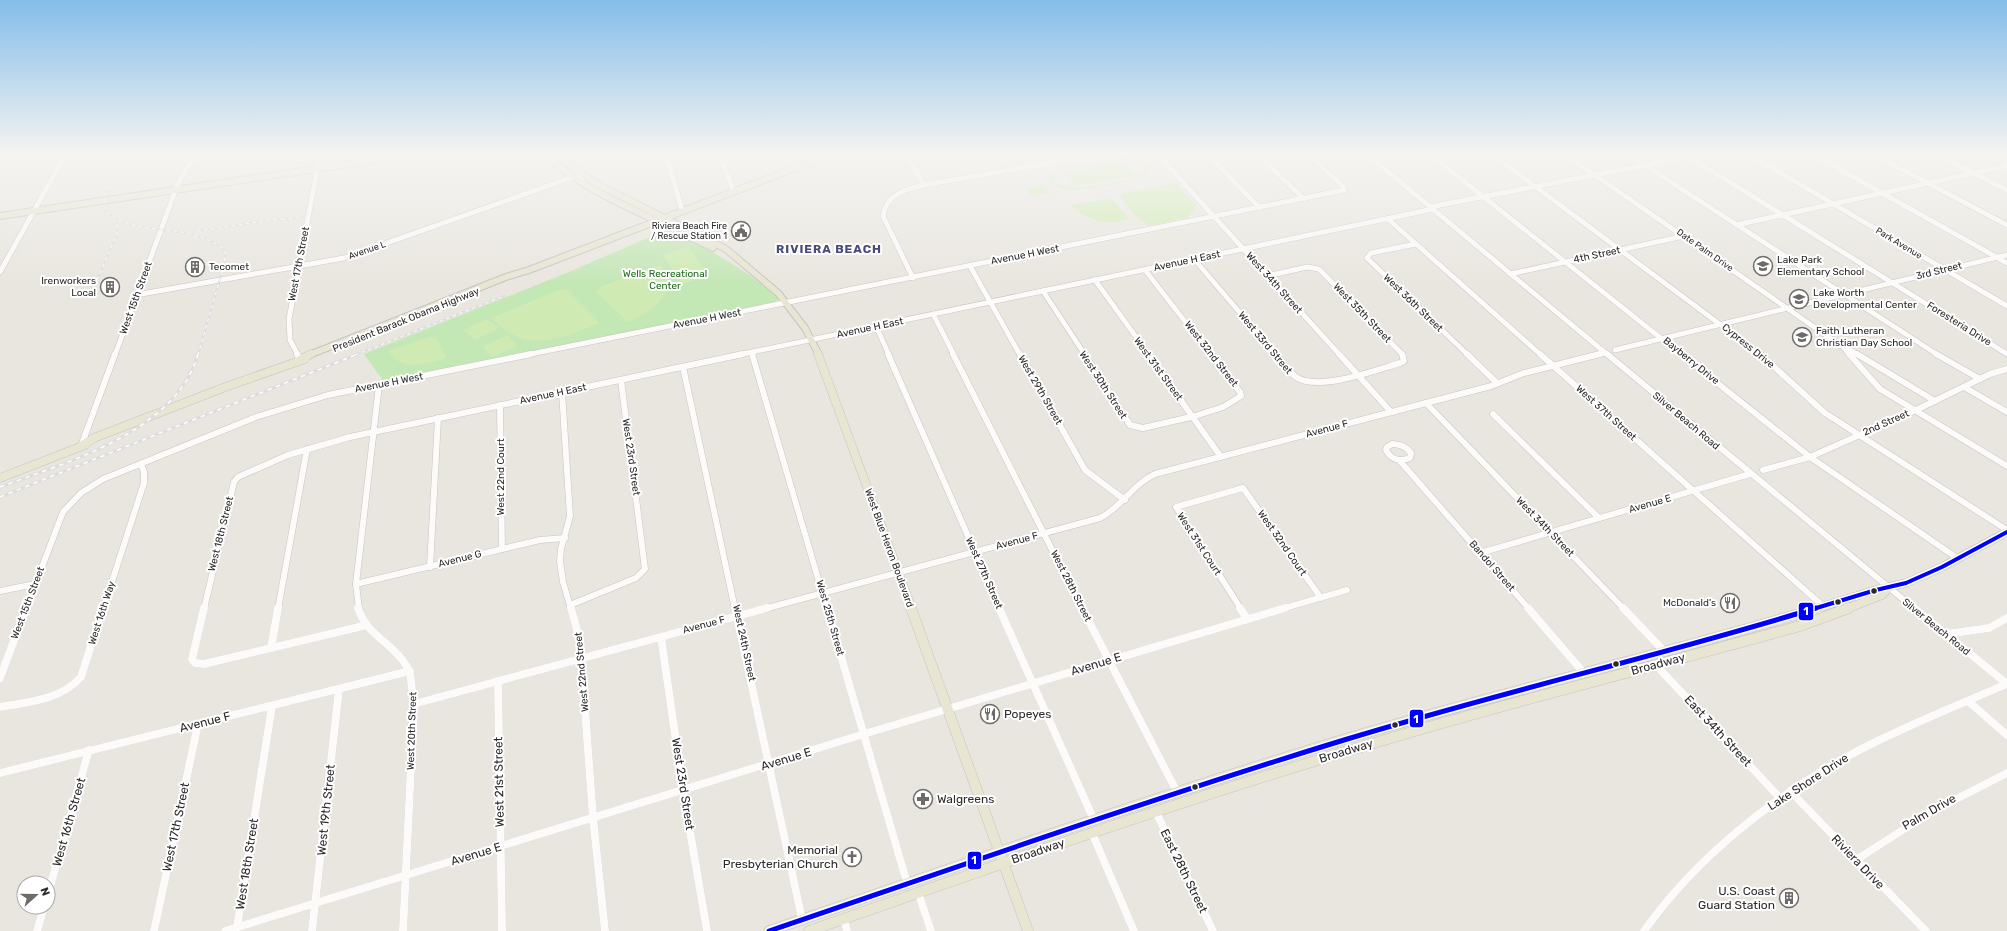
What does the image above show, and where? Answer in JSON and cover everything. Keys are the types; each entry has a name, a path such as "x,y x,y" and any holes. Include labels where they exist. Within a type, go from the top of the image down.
{"main road":[{"path":"0,216 109,198"},
{"name":"West Blue Heron Boulevard","path":"614,198 735,258"},
{"name":"West Blue Heron Boulevard","path":"627,198 726,249 788,303 812,340 1028,931"},
{"name":"President Barack Obama Highway","path":"0,478 81,446 94,443 141,425 232,388 237,384 300,360 312,358 462,299 510,279 511,277 712,198"},
{"path":"0,213 35,210"},
{"path":"1889,589 1957,558 2007,531"},
{"name":"Broadway","path":"769,931 1177,792 1429,715 1583,672 1789,618 1876,590 1889,589"},
{"name":"Broadway","path":"809,931 918,892 1156,812 1436,724 1822,619 1882,595 1889,589"},
{"path":"1746,640 1745,636 1747,634 1788,623 1789,618"},
{"path":"1655,664 1664,652"},
{"path":"1156,812 1161,802 1207,788 1213,781"}],"street":[{"path":"0,271 41,198"},
{"name":"West 15th Street","path":"81,446 172,198"},
{"name":"West 17th Street","path":"300,360 290,340 288,327 312,198"},
{"name":"Avenue L","path":"136,295 344,258 512,198"},
{"path":"679,198 682,210"},
{"path":"892,198 888,202 883,212 884,220 913,278"},
{"name":"West 34th Street","path":"1197,198 1391,412"},
{"path":"1251,198 1260,208"},
{"name":"Silver Beach Road","path":"1421,198 1919,614 2007,684"},
{"name":"Avenue H East","path":"307,448 438,418 1388,219 1473,198"},
{"name":"Bayberry Drive","path":"1487,198 1810,457 1957,558"},
{"name":"Cypress Drive","path":"1553,198 1752,347 1825,412 2007,531"},
{"name":"Date Palm Drive","path":"1629,198 1843,346 1935,401"},
{"path":"1695,198 1918,344 1980,379"},
{"name":"Foresteria Drive","path":"1756,198 2007,354"},
{"name":"Park Avenue","path":"1824,198 2007,306"},
{"path":"1736,225 1858,198"},
{"path":"1892,198 2007,263"},
{"path":"1957,198 2007,225"},
{"name":"Avenue H West","path":"83,491 103,479 274,410 316,398 1304,199"},
{"name":"West 37th Street","path":"1388,219 1824,607"},
{"name":"4th Street","path":"1510,274 1684,236"},
{"name":"West 36th Street","path":"1416,244 1371,253 1367,258 1498,383"},
{"name":"3rd Street","path":"1615,350 2007,255"},
{"name":"West 33rd Street","path":"1194,259 1297,380 1304,382 1319,382 1357,374"},
{"name":"West 29th Street","path":"970,266 1085,470 1125,500"},
{"name":"West 35th Street","path":"1268,276 1307,267 1319,269 1403,355 1405,359 1400,364 1357,374"},
{"name":"West 32nd Street","path":"1145,270 1241,394 1238,400 1224,407 1191,416"},
{"name":"West 31st Street","path":"1095,280 1221,457"},
{"name":"West 30th Street","path":"1043,291 1130,425 1143,428 1191,416"},
{"name":"West 28th Street","path":"933,314 1108,660 1177,792"},
{"name":"West 27th Street","path":"876,326 1032,683 1094,820"},
{"name":"Date Palm Drive","path":"1843,346 1880,389 2007,466"},
{"name":"West 25th Street","path":"752,352 908,883"},
{"name":"Avenue F","path":"414,704 1104,516 1114,511 1125,500 1134,487 1145,478 1426,403 1498,383 1524,373 1605,353"},
{"name":"West 24th Street","path":"683,367 770,764 802,920"},
{"name":"2nd Street","path":"1763,470 1810,457 1916,410 1980,379 2007,369"},
{"name":"West 23rd Street","path":"570,605 636,578 646,569 621,380"},
{"name":"West 20th Street","path":"379,385 356,584 357,606 367,625 376,637 403,659 410,671 413,681 414,704 403,931"},
{"path":"1964,387 2007,412"},
{"name":"West 22nd Street","path":"562,392 570,516 560,560 565,590 577,626 582,658 593,818 605,931"},
{"name":"West 34th Street","path":"1426,403 1664,652"},
{"name":"West 22nd Court","path":"500,405 502,549"},
{"path":"1493,414 1599,518"},
{"path":"430,567 438,418"},
{"path":"307,448 271,648 367,625"},
{"name":"West 18th Street","path":"271,648 204,664 195,663 192,659 234,482 244,473 307,448"},
{"name":"Bandol Street","path":"1400,461 1583,672"},
{"name":"West 16th Way","path":"0,707 63,692 74,687 81,677 144,483 144,472 141,464"},
{"name":"Avenue E","path":"1480,553 1750,474"},
{"name":"West 32nd Court","path":"1243,488 1321,598"},
{"name":"West 31st Court","path":"1243,488 1176,507 1247,619"},
{"name":"West 15th Street","path":"0,678 63,512 72,500 83,491"},
{"name":"Avenue G","path":"356,584 540,540 565,538"},
{"path":"0,592 35,584"},
{"name":"Avenue E","path":"226,931 864,734 1108,660 1347,590"},
{"path":"1946,634 1989,628 2007,618"},
{"name":"West 23rd Street","path":"661,637 683,790 707,931"},
{"name":"East 34th Street","path":"1655,664 1780,798"},
{"name":"Avenue F","path":"0,773 410,671"},
{"name":"West 21st Street","path":"498,681 502,931"},
{"name":"Lake Shore Drive","path":"1644,931 1671,898 1728,840 1790,791 1850,755 2007,684"},
{"name":"West 19th Street","path":"312,931 339,689"},
{"path":"1968,701 2007,735"},
{"name":"West 18th Street","path":"238,927 272,706"},
{"name":"West 17th Street","path":"154,931 198,724"},
{"name":"West 16th Street","path":"53,875 89,750"},
{"name":"Palm Drive","path":"1856,860 1914,820 1947,801 2007,773"},
{"name":"Riviera Drive","path":"1790,791 1926,931"},
{"name":"East 28th Street","path":"1156,812 1213,931"},
{"path":"1092,833 1134,931"},
{"path":"918,892 930,931"},
{"path":"38,931 42,915"},
{"path":"844,919 847,931"}],"green space":[{"path":"1121,198 1189,198 1196,206 1188,218 1149,226 1134,214"},
{"path":"1109,199 1113,200 1129,219 1113,222 1098,221 1083,215 1071,205"},
{"name":"Wells Recreational Center","path":"668,229 739,268 765,287 778,299 774,303 384,382 364,354 569,272"},
{"path":"689,247 709,276 682,284 662,255"},
{"path":"660,265 666,275 668,284 666,293 654,307 628,322 596,292 600,287"},
{"path":"561,289 567,290 600,323 567,335 544,340 533,340 521,338 510,333 491,318"},
{"path":"487,319 499,328 475,340 463,330"},
{"path":"508,335 517,346 492,357 483,346"},
{"path":"430,337 436,337 447,358 415,365 400,362 394,358 389,351"}],"railway":[{"path":"104,198 106,212 120,220 135,225 182,232 197,236 212,242 225,251 224,265 198,355"},
{"path":"97,280 117,234 117,225 112,217"},
{"path":"282,220 303,217"},
{"path":"197,231 286,218"},
{"path":"355,355 504,296"},
{"path":"0,487 56,467 86,454 116,440 143,424 167,404 186,381 198,354"},
{"path":"0,497 358,354"}],"transit line":[{"name":"1","path":"769,931 1096,819 1344,740 1483,699 1765,624 1876,590 1906,583 1942,567 2007,532"}],"place":[{"name":"Riviera Beach Fire / Rescue Station 1","path":"741,231"},
{"name":"Lake Park Elementary School","path":"1763,266"},
{"name":"Tecomet","path":"195,267"},
{"name":"Irenworkers Local","path":"110,287"},
{"name":"Lake Worth Developmental Center","path":"1799,299"},
{"name":"Faith Lutheran Christian Day School","path":"1802,337"},
{"name":"McDonald's","path":"1730,603"},
{"name":"Popeyes","path":"990,714"},
{"name":"Walgreens","path":"923,799"},
{"name":"Memorial Presbyterian Church","path":"852,857"},
{"name":"U.S. Coast Guard Station","path":"1789,898"}],"district":[{"name":"RIVIERA BEACH","path":"829,249"}]}
